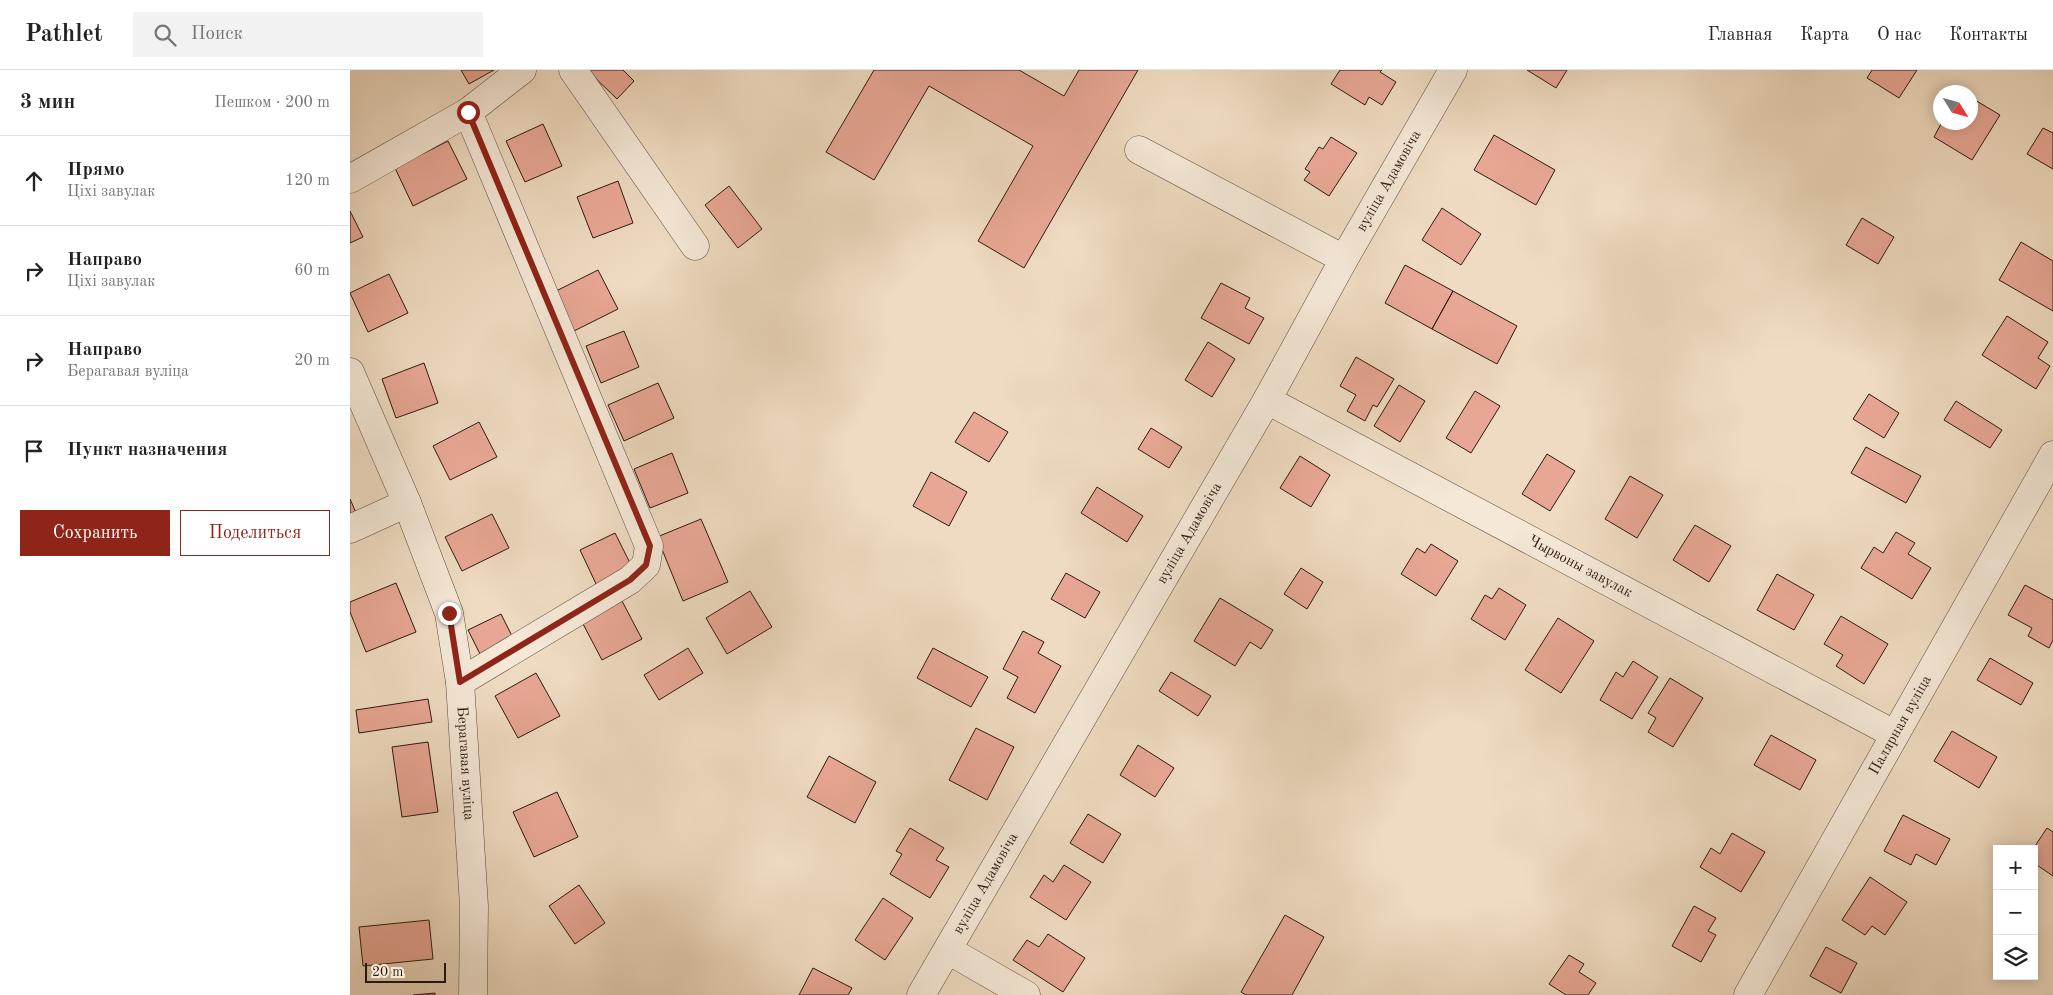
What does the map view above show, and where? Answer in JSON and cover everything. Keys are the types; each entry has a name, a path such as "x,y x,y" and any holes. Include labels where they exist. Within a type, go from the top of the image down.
{"street":[{"path":"350,179 468,112 522,70"},
{"path":"573,70 695,246"},
{"name":"вуліца Адамовіча","path":"921,995 1267,400 1344,259 1454,70"},
{"path":"460,682 630,580 646,565 650,546 468,112"},
{"path":"1139,150 1344,259"},
{"name":"Берагавая вуліца","path":"350,372 407,503 449,613 460,682 474,906 473,995"},
{"name":"Чырвоны завулак","path":"1267,400 1894,734"},
{"name":"Палярная вуліца","path":"1748,995 2053,455"},
{"path":"350,529 407,503"},
{"path":"948,950 1026,995"}],"building":[{"path":"461,70 494,70 469,84"},
{"path":"587,70 623,70 634,81 617,99"},
{"path":"874,70 1019,70 1064,96 1079,70 1138,70 1024,268 978,241 1033,146 929,86 874,180 826,152"},
{"path":"1340,70 1382,70 1380,72 1396,82 1382,105 1369,97 1365,105 1331,84"},
{"path":"1527,70 1567,70 1556,88"},
{"path":"1872,70 1917,70 1899,98 1867,78"},
{"path":"1978,102 2000,115 1972,160 1934,137 1938,130 1978,130"},
{"path":"543,124 562,166 525,182 506,141"},
{"path":"2043,128 2053,133 2053,169 2027,154"},
{"path":"1494,135 1555,170 1536,205 1474,170"},
{"path":"1331,137 1357,153 1329,196 1304,180 1310,172 1305,169 1319,147 1323,149"},
{"path":"448,141 467,179 413,206 395,168"},
{"path":"618,181 633,223 593,238 577,197"},
{"path":"729,186 762,229 738,248 705,205"},
{"path":"1442,208 1481,234 1461,265 1422,240"},
{"path":"350,211 363,237 350,243"},
{"path":"1862,218 1894,237 1878,264 1846,245"},
{"path":"2021,242 2053,261 2053,311 1999,280"},
{"path":"1405,265 1453,291 1432,329 1385,303"},
{"path":"598,270 618,309 572,332 552,293"},
{"path":"389,274 408,313 368,332 350,293"},
{"path":"1221,283 1250,298 1245,308 1264,318 1249,344 1201,318"},
{"path":"1453,291 1517,326 1497,364 1432,329"},
{"path":"2007,316 2048,342 2038,358 2050,366 2036,389 1982,355"},
{"path":"624,331 639,367 601,383 586,346"},
{"path":"1208,342 1235,359 1212,397 1185,380"},
{"path":"1356,357 1394,379 1377,407 1373,405 1365,421 1347,411 1356,395 1340,386"},
{"path":"424,363 438,403 396,418 382,379"},
{"path":"658,383 674,418 624,441 608,405"},
{"path":"1399,385 1425,401 1400,442 1374,426"},
{"path":"1475,391 1500,406 1471,453 1446,438"},
{"path":"1869,394 1899,413 1884,438 1853,419"},
{"path":"1956,401 2002,430 1990,448 1944,420"},
{"path":"974,412 1008,432 989,462 955,442"},
{"path":"479,422 497,457 450,480 433,446"},
{"path":"1151,428 1182,447 1169,468 1138,449"},
{"path":"1866,447 1921,476 1906,503 1851,473"},
{"path":"672,453 688,493 650,508 634,469"},
{"path":"1547,454 1575,471 1550,511 1522,494"},
{"path":"1300,456 1330,475 1311,507 1280,488"},
{"path":"931,472 967,492 949,526 913,506"},
{"path":"1630,476 1663,495 1637,538 1605,519"},
{"path":"1097,487 1143,516 1127,542 1081,513"},
{"path":"350,499 357,515 350,518"},
{"path":"492,514 509,548 462,571 445,537"},
{"path":"701,519 728,582 683,601 657,537"},
{"path":"1695,525 1731,546 1709,582 1673,560"},
{"path":"1896,532 1915,543 1908,554 1931,568 1912,599 1861,568 1874,547 1883,553"},
{"path":"615,533 633,569 597,586 580,550"},
{"path":"1431,544 1458,561 1436,596 1401,574 1417,548 1425,553"},
{"path":"1301,568 1323,582 1307,609 1284,594"},
{"path":"1066,573 1100,592 1085,618 1051,599"},
{"path":"1777,574 1814,595 1794,630 1757,610"},
{"path":"396,583 416,632 366,652 350,612 350,602"},
{"path":"2025,585 2053,600 2053,640 2049,648 2028,636 2032,628 2008,615"},
{"path":"1499,588 1526,605 1505,640 1471,619 1485,595 1492,599"},
{"path":"750,591 772,627 727,654 706,618"},
{"path":"1220,598 1273,630 1261,649 1250,642 1235,666 1194,641"},
{"path":"622,601 642,639 602,660 582,622"},
{"path":"501,614 515,642 482,658 468,630"},
{"path":"1841,616 1888,644 1864,684 1836,666 1843,655 1824,644"},
{"path":"1558,618 1594,641 1561,693 1525,670"},
{"path":"1023,631 1044,642 1038,653 1061,666 1035,713 1007,698 1018,677 1003,669"},
{"path":"688,648 703,673 659,700 644,675"},
{"path":"933,648 988,677 971,707 917,678"},
{"path":"1990,658 2033,683 2021,705 1977,680"},
{"path":"1633,661 1658,677 1632,719 1600,700 1616,672 1623,677"},
{"path":"1171,672 1211,696 1198,716 1159,691"},
{"path":"536,673 560,716 518,738 495,696"},
{"path":"1670,678 1703,698 1673,747 1648,732 1656,718 1648,713"},
{"path":"428,699 432,722 359,733 356,710"},
{"path":"976,728 1014,747 987,800 949,780"},
{"path":"1952,731 1997,757 1979,788 1934,761"},
{"path":"1771,735 1816,760 1800,790 1754,765"},
{"path":"428,742 438,812 402,817 392,747"},
{"path":"1138,745 1174,768 1155,797 1120,775"},
{"path":"829,756 876,782 855,823 807,797"},
{"path":"557,792 578,837 534,857 513,812"},
{"path":"1088,814 1121,834 1103,863 1070,843"},
{"path":"1903,815 1950,839 1936,865 1916,854 1911,865 1884,851"},
{"path":"910,828 944,848 936,860 949,867 930,898 890,874 902,854 896,851"},
{"path":"2047,828 2053,832 2053,876 2038,866 2038,845 2036,845"},
{"path":"1732,833 1765,852 1741,892 1700,867 1711,848 1720,854"},
{"path":"1064,865 1091,882 1066,920 1030,897 1044,875 1053,882"},
{"path":"1870,877 1907,902 1885,935 1872,926 1865,935 1842,920"},
{"path":"579,885 605,923 575,944 549,906"},
{"path":"883,898 913,918 885,960 855,940"},
{"path":"1694,906 1716,918 1708,931 1716,935 1701,962 1672,946"},
{"path":"1285,915 1324,937 1292,995 1246,995 1241,992"},
{"path":"429,920 433,959 363,966 359,927"},
{"path":"1048,934 1085,958 1063,992 1013,960 1027,940 1039,947"},
{"path":"1826,947 1857,963 1841,993 1810,976"},
{"path":"1569,955 1584,964 1579,972 1596,983 1588,995 1566,995 1549,984"},
{"path":"813,968 852,988 848,995 799,995"},
{"path":"435,993 435,995 413,995"}],"route":[{"path":"449,613 460,682 630,580 646,565 650,546 468,112"}]}
